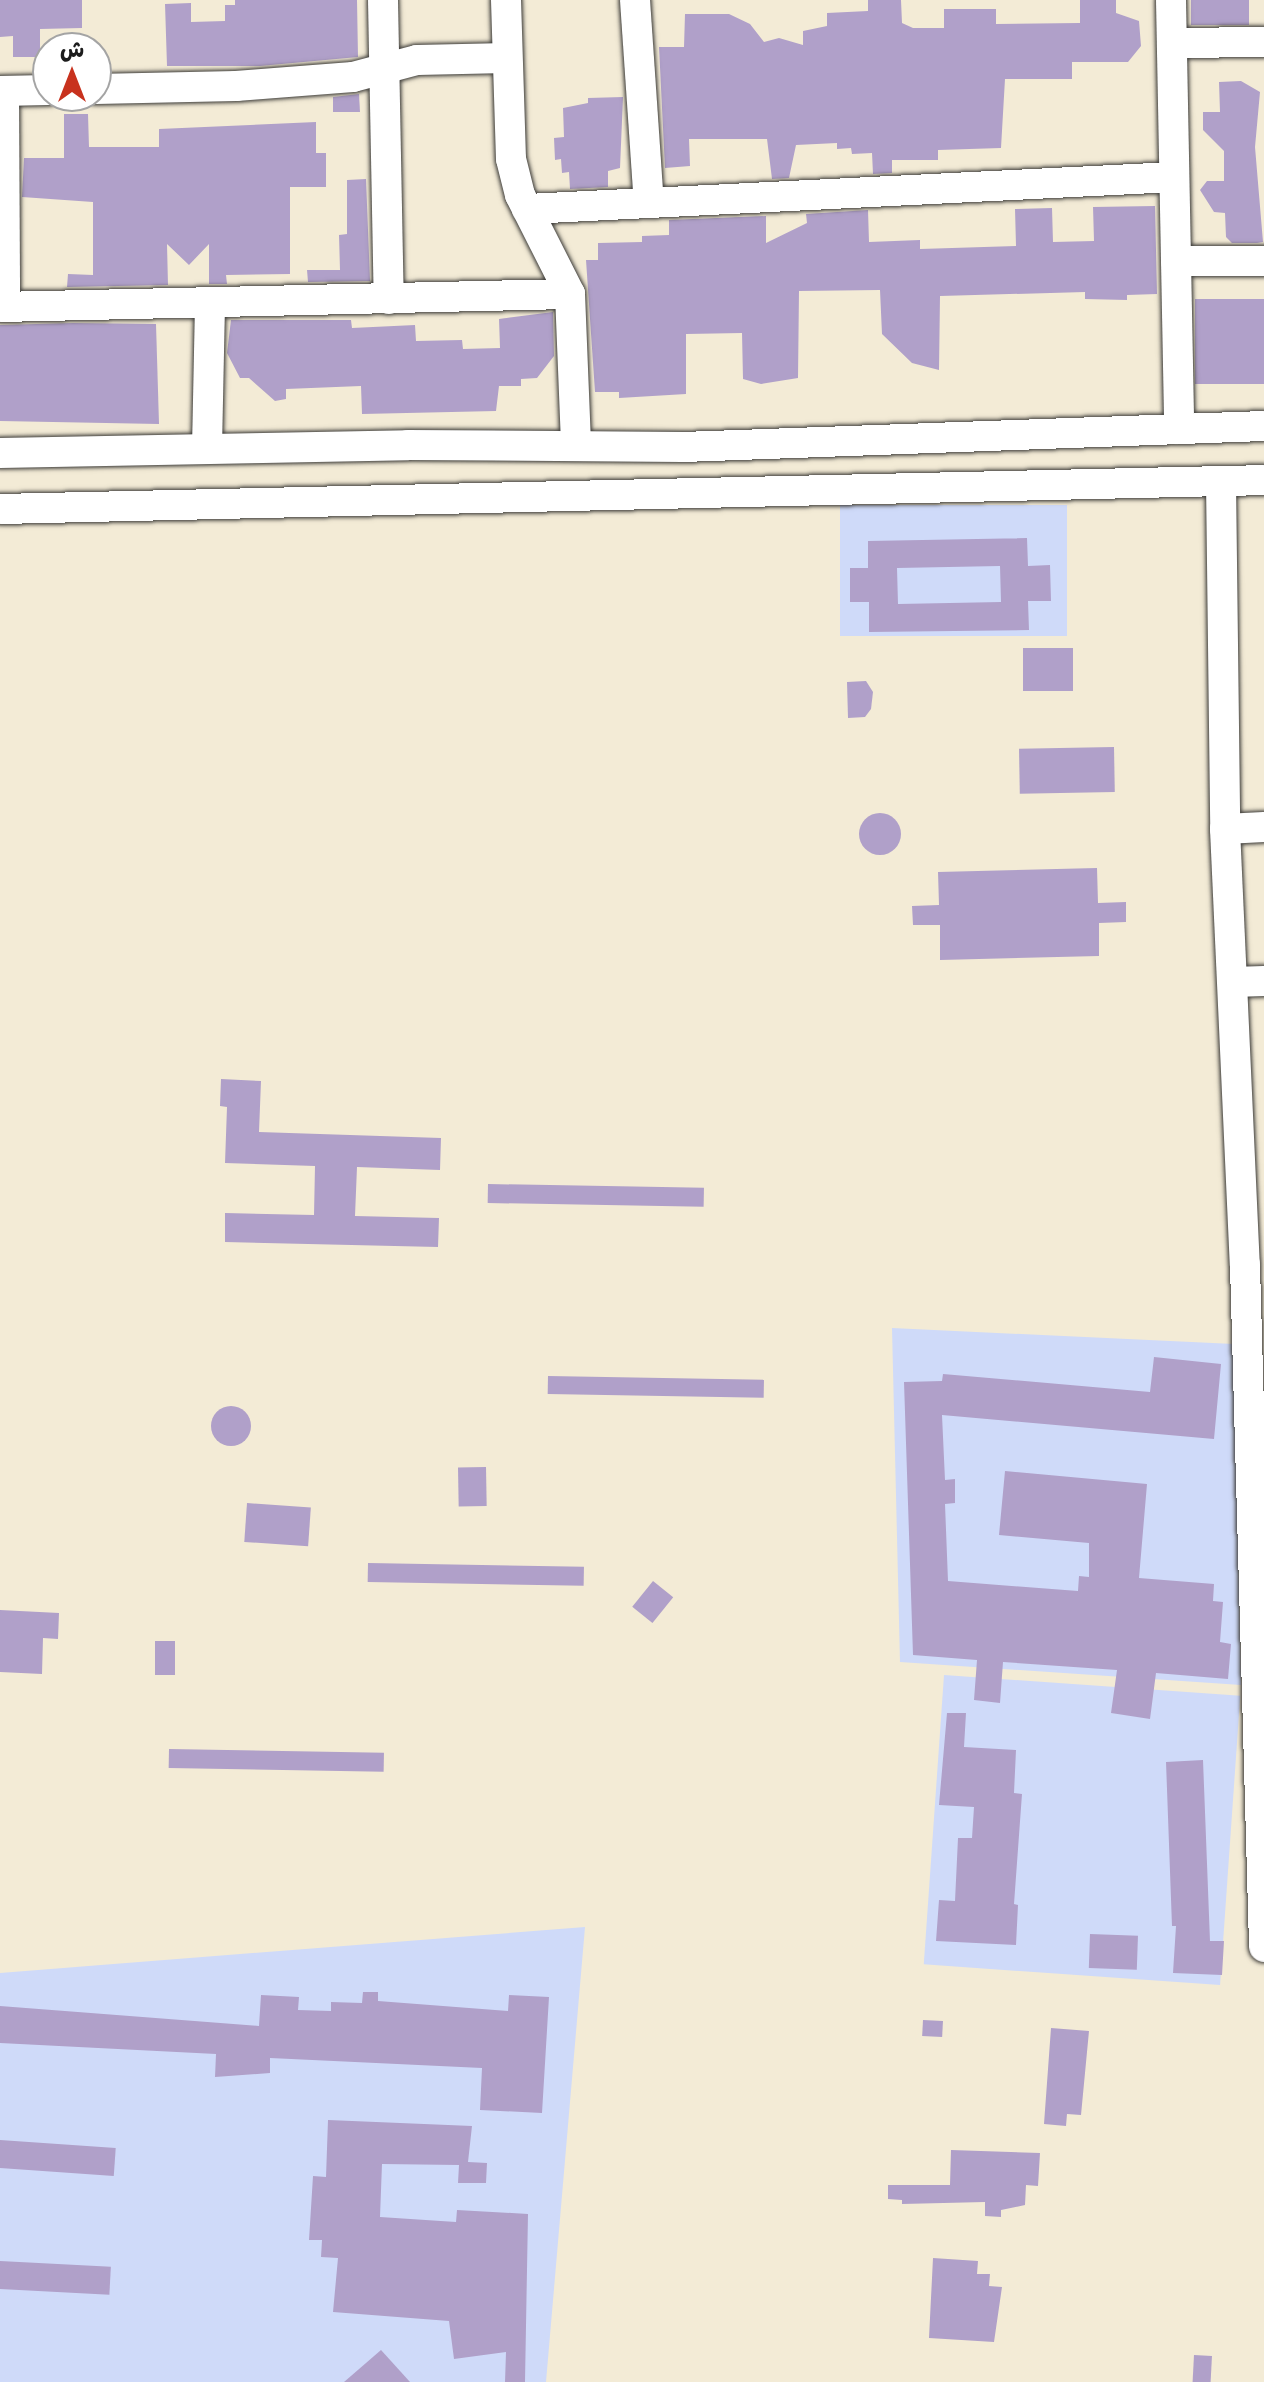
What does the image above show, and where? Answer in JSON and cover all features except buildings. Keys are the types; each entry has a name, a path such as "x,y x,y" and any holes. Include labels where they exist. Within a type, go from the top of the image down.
{"street":[{"path":"383,0 389,299"},
{"path":"506,0 511,159 527,209 570,294 576,446"},
{"path":"635,0 649,203"},
{"path":"1159,481 1166,430 1176,261 1171,0"},
{"path":"1172,43 1264,42"},
{"path":"112,88 353,77 417,60 506,58"},
{"path":"32,90 2,91 3,307 570,294"},
{"path":"527,209 1174,177"},
{"path":"1176,261 1264,261"},
{"path":"207,448 210,304"},
{"path":"0,453 207,448 576,446 1264,426"},
{"path":"0,509 1264,480"},
{"path":"1221,481 1225,829 1254,1264 1264,1947"},
{"path":"1225,829 1264,827"},
{"path":"1233,982 1264,981"}],"shaded area":[{"path":"840,505 1067,505 1067,636 840,636"},
{"path":"892,1328 1234,1344 1241,1685 900,1662"},
{"path":"944,1675 1240,1696 1220,1985 924,1964"},
{"path":"585,1927 546,2382 0,2382 0,1973"}]}
